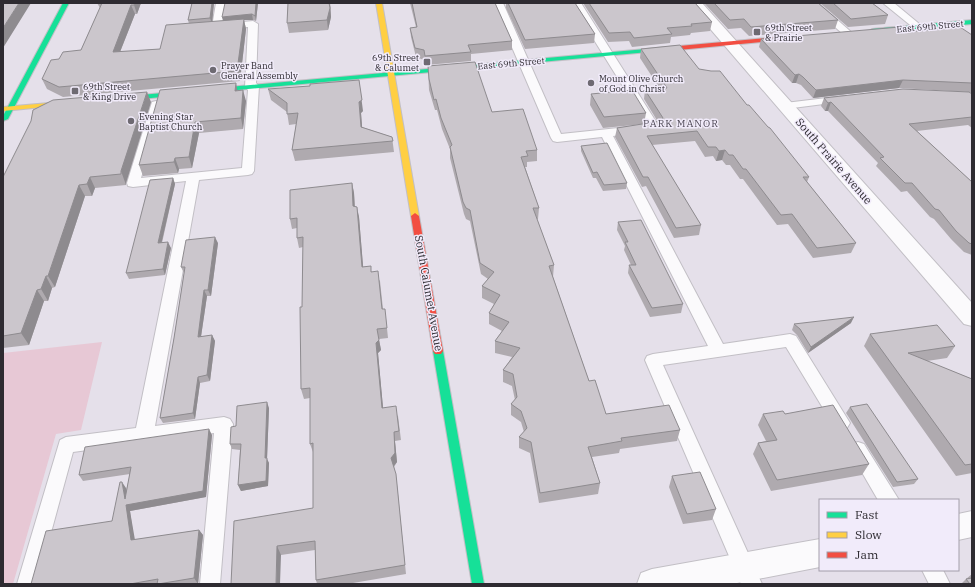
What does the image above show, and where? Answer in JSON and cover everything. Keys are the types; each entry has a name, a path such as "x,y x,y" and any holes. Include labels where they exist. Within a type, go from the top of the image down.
{"street":[{"path":"3,122 6,109 66,3"},
{"name":"South Calumet Avenue","path":"379,3 478,584"},
{"name":"South Prairie Avenue","path":"696,3 972,318"},
{"name":"East 69th Street","path":"832,34 972,22"},
{"name":"East 69th Street","path":"107,100 802,37"},
{"path":"6,109 85,102"},
{"path":"959,527 972,524"},
{"path":"652,584 748,576 819,553"}],"lane":[{"path":"159,95 133,183 248,171 253,24 214,27 221,3"},
{"path":"501,4 557,138 654,128 576,3"},
{"path":"813,3 855,32"},
{"path":"888,3 918,27"},
{"path":"785,106 854,98"},
{"path":"606,133 719,350"},
{"path":"144,435 193,177"},
{"path":"748,576 653,360 790,340 888,499"},
{"path":"27,584 66,444 224,424 210,584"},
{"path":"933,571 940,584"}],"shaded area":[{"path":"102,342 81,430 56,434 13,584 3,584 3,353"}],"building":[{"path":"3,3 19,3 3,28"},
{"path":"102,3 135,3 134,5 131,5 113,52 160,49 166,25 244,19 237,71 59,87 42,79 51,60 59,59 63,52 81,50"},
{"path":"192,3 212,3 210,18 188,20"},
{"path":"225,3 256,3 255,16 252,14 222,17"},
{"path":"288,3 329,3 330,8 327,20 287,23"},
{"path":"412,3 495,3 512,41 468,45 471,52 425,56 424,50 415,48 410,28 417,27"},
{"path":"508,3 575,3 595,34 525,40"},
{"path":"589,3 695,3 712,22 691,24 692,26 667,28 672,34 634,38 630,32 609,33"},
{"path":"714,3 818,3 838,20 751,27 744,19 730,20"},
{"path":"833,3 872,3 888,15 851,19"},
{"path":"900,27 907,32 960,27 972,35 972,83 903,80 816,90 799,74 795,75 761,39"},
{"path":"680,45 699,69 720,71 747,105 749,105 770,128 809,177 803,177 856,243 817,248 792,214 781,215 746,169 743,169 733,155 729,155 725,150 719,151 716,147 708,147 697,131 647,136 701,225 676,228 648,177 643,177 617,128 661,121 663,118 645,90 667,88 641,49"},
{"path":"475,62 492,112 523,109 537,150 526,151 528,156 521,157 539,208 533,208 554,265 549,266 589,381 595,380 606,414 669,405 680,430 621,438 622,441 588,447 600,483 540,493 531,442 519,437 527,428 521,411 511,404 517,397 513,374 503,370 520,348 495,341 509,322 489,313 500,295 482,286 494,272 480,263 470,210 466,208 463,202 450,147 452,145 441,118 436,99 434,100 429,79 428,66"},
{"path":"359,80 362,100 359,102 361,127 392,137 393,141 292,150 298,113 287,114 287,103 268,89"},
{"path":"236,83 235,91 243,90 241,118 195,122 189,157 175,158 174,162 139,165 160,90"},
{"path":"903,89 969,92 972,94 972,117 909,124 972,182 972,244 956,231 939,210 935,209 912,183 905,183 880,158 884,157 831,102 828,103 824,98"},
{"path":"632,90 646,113 604,117 591,94"},
{"path":"147,92 121,174 90,177 87,184 79,185 48,276 46,276 41,289 37,290 21,333 3,336 3,177 31,121 33,110 53,100"},
{"path":"607,143 627,183 604,185 597,172 593,173 581,146"},
{"path":"173,178 158,243 168,242 163,269 126,273 150,180"},
{"path":"352,183 353,206 357,207 362,267 371,266 371,272 378,271 382,309 385,309 387,328 377,329 379,340 376,343 382,408 396,406 399,431 394,432 395,453 391,458 396,474 405,565 316,580 315,541 277,546 276,584 231,584 234,521 313,508 313,443 310,444 310,388 301,389 300,307 302,307 303,237 297,238 297,218 290,219 290,190"},
{"path":"641,220 683,304 652,308 629,265 636,265 625,242 628,242 618,222"},
{"path":"215,237 208,290 204,290 198,337 212,335 207,375 198,377 193,413 160,418 185,267 181,267 186,240"},
{"path":"854,317 811,347 800,329 794,324"},
{"path":"937,325 955,346 908,353 972,379 972,464 965,465 870,334"},
{"path":"267,402 265,458 267,458 266,481 238,485 241,444 230,444 231,427 236,426 237,406"},
{"path":"867,404 918,479 897,482 850,407"},
{"path":"833,405 869,464 777,480 758,443 777,440 763,414 783,411 785,414"},
{"path":"209,429 203,491 126,505 131,540 199,530 194,578 158,584 158,579 130,584 31,584 46,531 112,521 120,482 122,482 125,499 131,467 79,475 85,447"},
{"path":"700,472 716,509 687,514 672,476"},
{"path":"972,578 972,584 970,584 966,579"}],"traffic: fast":[{"path":"5,119 66,3"},
{"path":"872,31 972,22"},
{"path":"119,99 668,49"},
{"path":"438,351 478,584"}],"traffic: slow":[{"path":"379,3 415,216"},
{"path":"3,109 72,103"}],"traffic: jam":[{"path":"668,49 790,38"},
{"path":"415,216 438,351"}],"place":[{"name":"69th Street & Prairie","path":"757,32"},
{"name":"69th Street & Calumet","path":"427,62"},
{"name":"Prayer Band General Assembly","path":"213,70"},
{"name":"Mount Olive Church of God in Christ","path":"591,83"},
{"name":"69th Street & King Drive","path":"75,91"},
{"name":"Evening Star Baptist Church","path":"131,121"}],"district":[{"name":"PARK MANOR","path":"681,123"}]}
